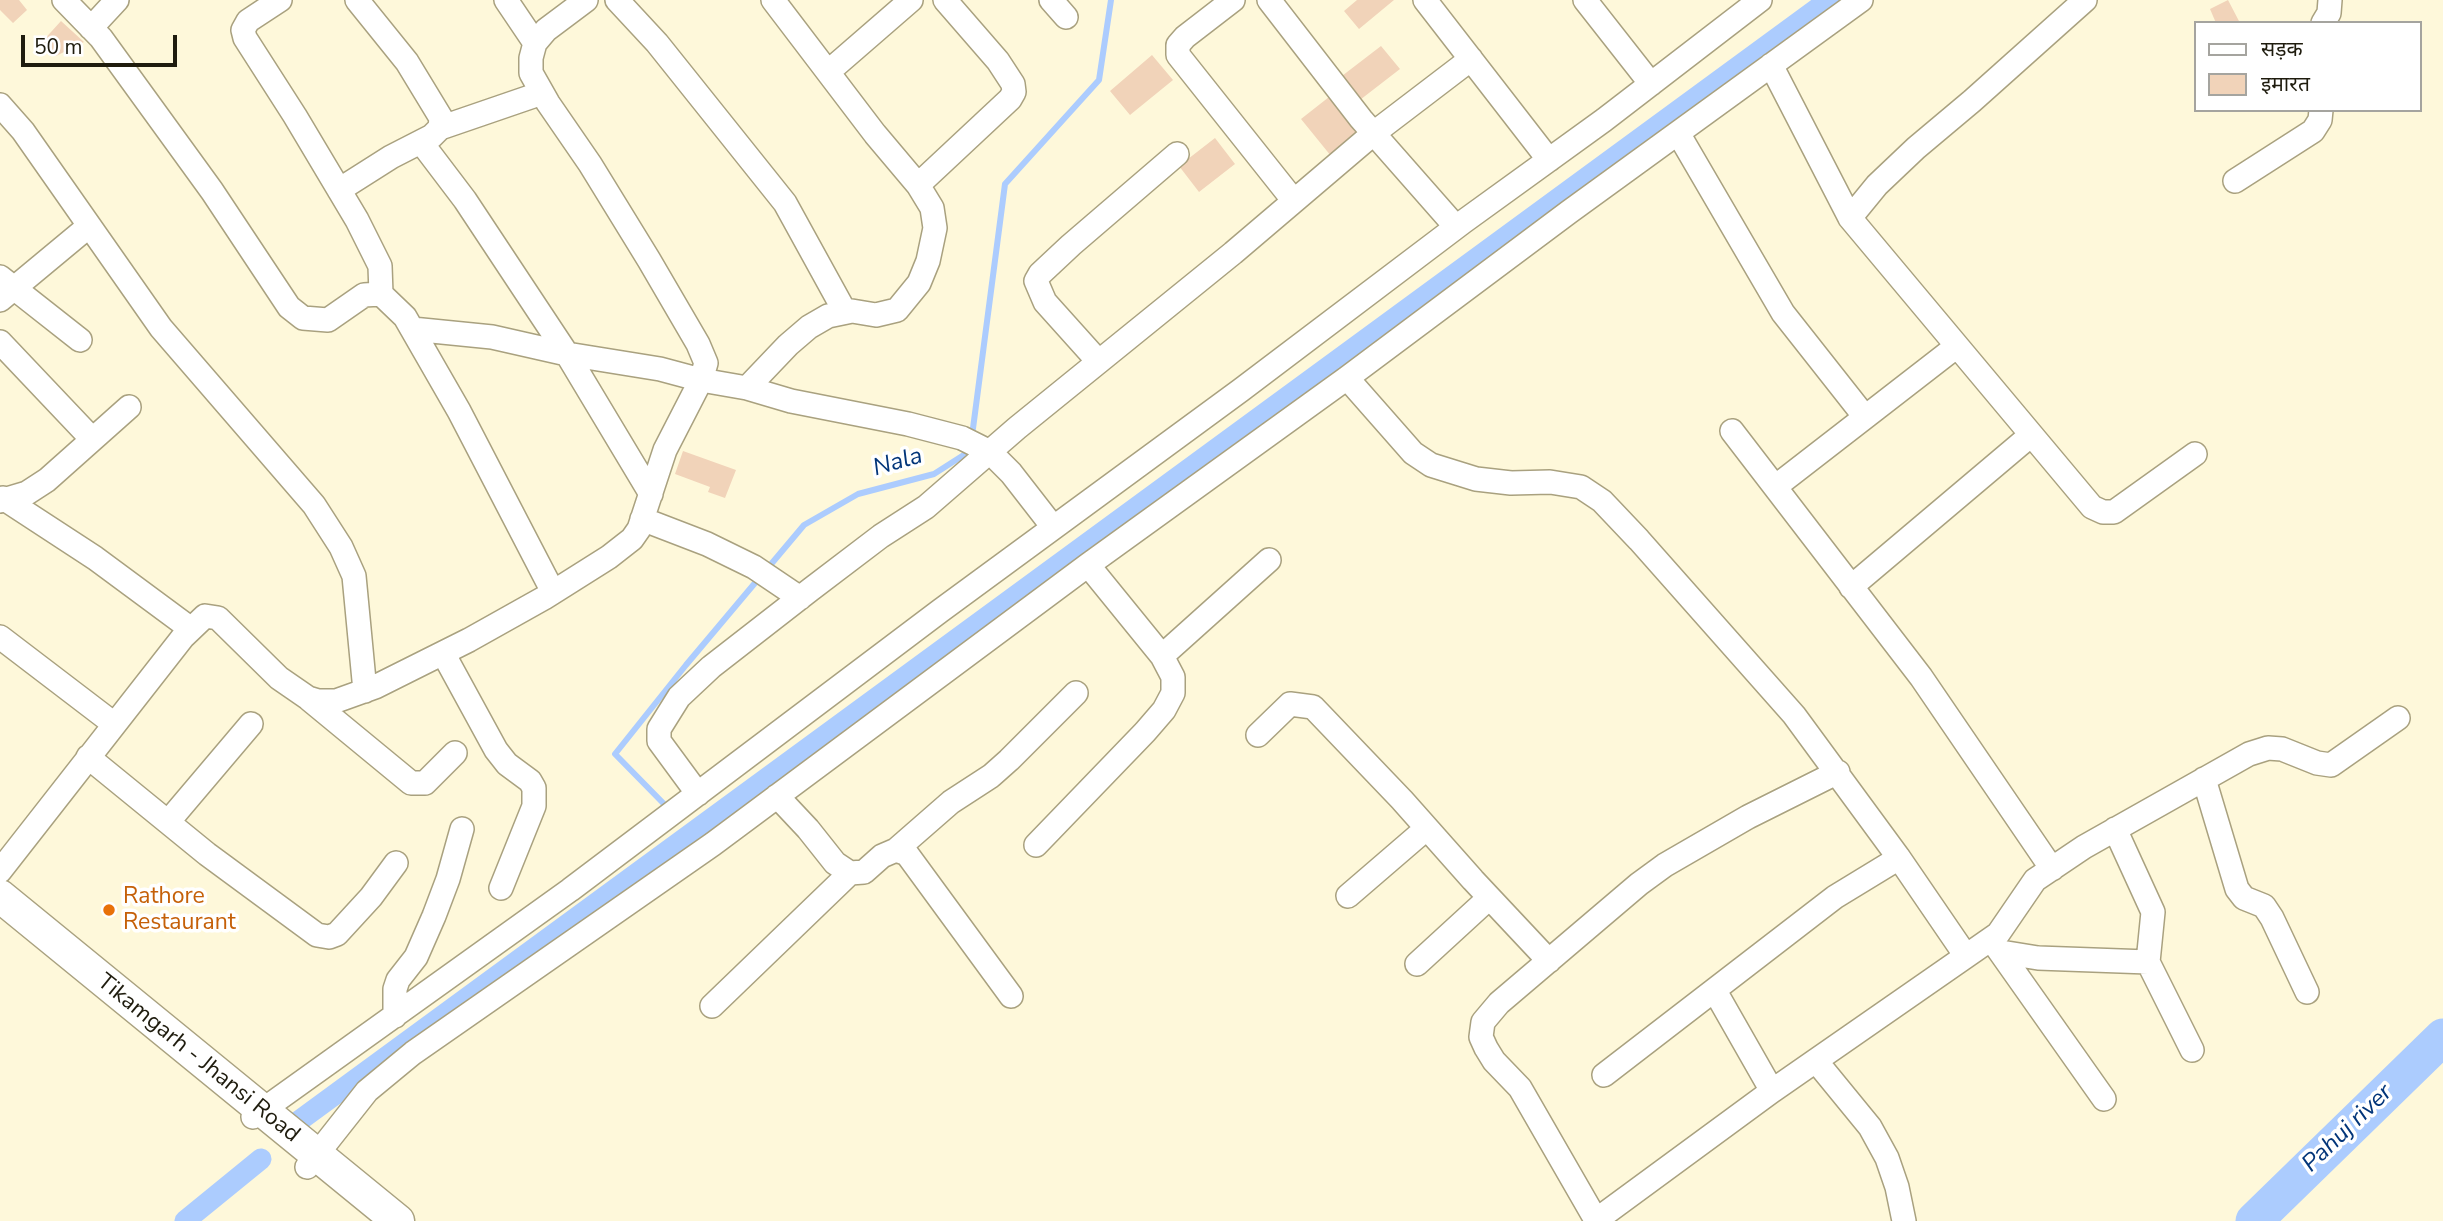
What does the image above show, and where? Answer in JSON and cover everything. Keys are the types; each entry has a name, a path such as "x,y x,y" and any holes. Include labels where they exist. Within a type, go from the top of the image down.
{"street":[{"path":"64,0 101,38 212,191 289,307 303,318 328,320 364,295 381,294 391,302 412,328 459,411 553,592"},
{"path":"91,28 117,0"},
{"path":"280,0 248,21 243,30 245,38 357,220 380,266 381,294"},
{"path":"357,0 407,62 441,118 431,135"},
{"path":"506,0 535,43"},
{"path":"618,0 657,43 785,203 845,312"},
{"path":"747,388 788,345 809,327 828,316 852,311 876,315 897,310 919,283 928,261 935,228 932,208 918,185 773,0"},
{"path":"828,72 911,0"},
{"path":"918,185 1010,99 1014,92 1013,84 999,61 945,0"},
{"path":"1051,0 1066,17"},
{"path":"1233,0 1185,37 1178,45 1178,55 1294,201"},
{"path":"1269,0 1374,133 1457,227"},
{"path":"1425,0 1549,160"},
{"path":"1585,0 1651,84"},
{"path":"262,1122 396,1016 570,890 1760,0"},
{"path":"305,1156 367,1091 413,1053 713,844 1088,565 1861,0"},
{"path":"1850,218 1877,186 1916,148 2085,0"},
{"path":"2324,21 2329,13 2330,0"},
{"path":"308,698 335,701 365,691 443,653 553,592 624,545 639,529 665,450 701,380 706,363 698,344 590,164 531,73 535,43 546,30 583,1"},
{"path":"690,800 659,741 659,729 679,697 800,598 881,536 926,507 977,445 1098,361 1374,133 1471,59"},
{"path":"1771,65 1850,218 2092,507 2103,512 2114,512 2195,454"},
{"path":"339,190 431,135 542,93"},
{"path":"0,105 23,131 161,328 314,505 341,547 354,576 365,691"},
{"path":"2235,181 2313,131 2320,120 2321,112"},
{"path":"1678,133 1783,313 1865,417"},
{"path":"431,135 465,200 567,354 650,494"},
{"path":"1098,361 1045,302 1036,281 1071,245 1177,154"},
{"path":"80,340 5,288 89,226"},
{"path":"412,328 492,337 567,354 660,369 747,388 791,401 908,424 977,445 1011,473 1053,527"},
{"path":"0,342 92,439"},
{"path":"1774,487 1957,346"},
{"path":"1347,378 1413,453 1431,465 1476,479 1550,482 1581,487 1602,500 1794,715 1838,772 1966,956"},
{"path":"2,499 27,493 47,480 129,407"},
{"path":"1732,431 1921,677 2052,869"},
{"path":"1851,587 2031,435"},
{"path":"2,499 95,558 191,629"},
{"path":"642,519 707,544 754,567 800,598"},
{"path":"1162,656 1269,560"},
{"path":"1036,845 1164,710 1173,693 1173,677 1162,656 1088,565"},
{"path":"0,871 114,723 191,629 205,616 218,618 279,678 308,698 411,783 425,783 455,752"},
{"path":"0,637 114,723"},
{"path":"443,653 496,750 507,764 530,781 534,788 534,806 500,888"},
{"path":"777,796 835,863 850,873 864,872 882,856 896,850 951,802 991,776 1076,693"},
{"path":"1258,735 1290,704 1313,707 1549,961"},
{"path":"1996,945 2035,880 2115,829 2249,754 2268,748 2282,749 2317,763 2330,765 2398,718"},
{"path":"168,822 251,724"},
{"path":"88,757 168,822 317,935 329,937 337,934 351,921 396,863"},
{"path":"1838,772 1748,817 1665,865 1499,1003 1483,1022 1481,1037 1494,1061 1520,1088 1595,1221 1772,1091 1966,956 1996,945 2038,958 2148,962"},
{"path":"2204,779 2237,889 2244,898 2264,906 2307,992"},
{"path":"1348,896 1427,828"},
{"path":"396,1016 395,989 425,938 448,879 462,829"},
{"path":"2115,829 2152,912 2148,962 2192,1050"},
{"path":"896,850 907,854 915,863 1011,996"},
{"path":"1604,1075 1835,897 1899,858"},
{"path":"712,1006 850,873"},
{"name":"Tikamgarh - Jhansi Road","path":"0,896 262,1122"},
{"path":"1418,964 1489,898"},
{"path":"0,922 305,1156 369,1221"},
{"path":"1996,945 2104,1099"},
{"path":"1715,991 1772,1091"},
{"path":"1816,1061 1870,1127 1887,1158 1904,1221"},
{"name":"Tikamgarh - Jhansi Road","path":"305,1156 398,1221"}],"building":[{"path":"0,0 19,0 27,10 13,23 0,10"},
{"path":"1357,0 1394,0 1359,29 1344,11"},
{"path":"2228,0 2239,21 2215,21 2210,9"},
{"path":"61,21 84,42 56,56 41,43"},
{"path":"1381,46 1400,69 1356,103 1338,79"},
{"path":"1152,55 1173,80 1130,115 1110,91"},
{"path":"1329,97 1359,134 1331,156 1301,119"},
{"path":"1215,138 1235,164 1199,192 1179,166"},
{"path":"683,451 736,470 725,498 708,492 710,487 675,474"}],"waterway":[{"name":"Nala","path":"972,436 1005,184 1099,80 1111,0"},
{"path":"292,1126 1829,0"},
{"name":"Nala","path":"767,569 804,525 858,494 934,474 970,451 970,447"},
{"name":"Nala","path":"667,807 615,754 760,577"},
{"name":"Pahuj river","path":"2254,1221 2443,1037"},
{"path":"185,1221 261,1159"}],"place":[{"name":"Rathore Restaurant","path":"109,910"}]}
